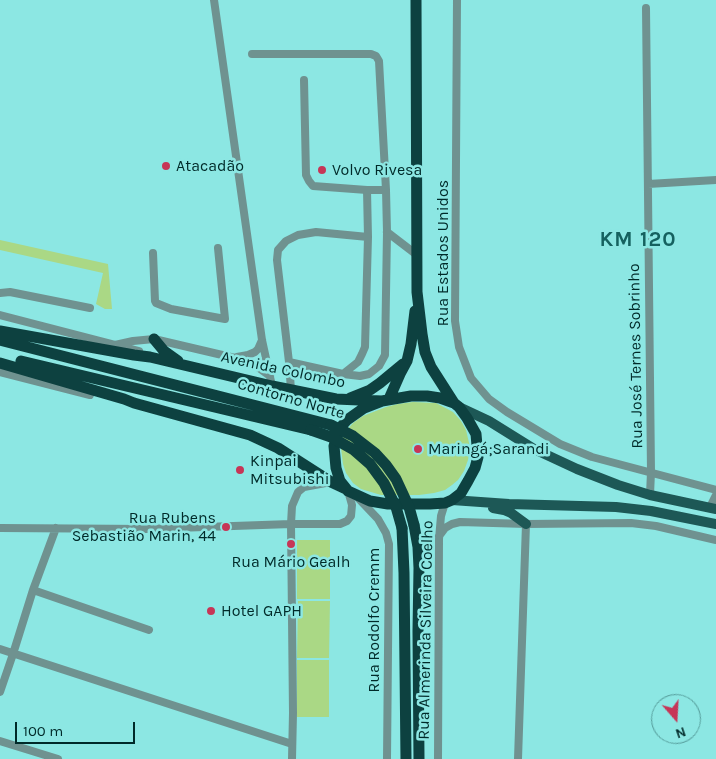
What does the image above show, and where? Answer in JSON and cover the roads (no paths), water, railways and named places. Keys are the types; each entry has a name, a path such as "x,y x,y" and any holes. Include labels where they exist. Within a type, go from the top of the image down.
{"highway":[{"path":"350,493 340,481 336,468 334,446 336,436 347,420 364,408 386,400 407,361 411,344 417,292 416,0"},
{"path":"0,363 250,435 278,448 350,493 370,501 388,504 430,504 448,501 460,493 474,468 478,457 476,434 431,367 425,352 417,292"},
{"name":"Avenida Colombo","path":"0,331 150,357 186,366 271,381 291,390 318,396 344,400 386,400 411,396 427,396 440,398 457,405"},
{"path":"154,339 164,351 186,366"},
{"name":"Contorno Norte","path":"0,340 331,425 353,436 374,453 396,478 412,516 418,547 419,759"},
{"name":"Contorno Norte","path":"0,356 311,430 331,437 354,450 370,464 384,483 396,507 402,528 406,757"},
{"path":"344,400 370,390 407,361"}],"main road":[{"name":"Avenida Colombo","path":"457,405 489,421 534,448 577,469 618,485 713,508"},
{"path":"448,501 616,507 651,511 716,524"},
{"path":"468,502 504,510 526,524"}],"street":[{"path":"214,0 262,340 271,381"},
{"name":"Rua Estados Unidos","path":"458,0 455,321 459,347 471,378 489,399 560,444 592,456 716,490"},
{"name":"Rua José Ternes Sobrinho","path":"646,8 650,494"},
{"path":"252,54 371,54 376,56 379,61 387,232 385,355 379,366 369,374 360,376 290,362"},
{"path":"304,80 306,175 309,181 313,186 386,190"},
{"path":"648,184 716,180"},
{"path":"343,374 358,362 365,347 368,237 367,190"},
{"path":"291,390 290,362 277,260 278,250 286,241 298,235 316,232 368,237"},
{"path":"387,232 417,255"},
{"path":"153,253 154,301 156,304 171,309 225,318 218,248"},
{"path":"0,293 10,292 90,308"},
{"path":"0,315 136,350 150,357"},
{"path":"115,345 133,340 154,339 252,363 271,381"},
{"path":"235,358 255,352 262,340"},
{"path":"0,372 121,402 134,403"},
{"path":"292,759 290,524 292,506 298,492 304,487 331,482"},
{"path":"0,528 150,528 333,524 347,521 351,516 350,493"},
{"name":"Rua Rodolfo Cremm","path":"350,493 368,507 378,519 386,533 389,544 387,759"},
{"path":"713,508 716,495"},
{"name":"Rua Almerinda Silveira Coelho","path":"438,759 439,536 440,516 448,501"},
{"path":"439,536 445,528 460,522 526,524 631,523 656,526 716,540"},
{"path":"518,759 526,524"},
{"path":"0,692 33,590 56,528"},
{"path":"33,590 149,630"},
{"path":"0,649 292,744"},
{"path":"0,741 58,759"}],"place":[{"name":"Atacadão","path":"166,166"},
{"name":"Volvo Rivesa","path":"322,170"},
{"name":"Maringá;Sarandi","path":"418,449"},
{"name":"Kinpai Mitsubishi","path":"240,470"},
{"name":"Rua Rubens Sebastião Marin, 44","path":"226,527"},
{"name":"Rua Mário Gealh","path":"291,544"},
{"name":"Hotel GAPH","path":"211,611"}],"district":[{"name":"KM 120","path":"638,240"}]}
